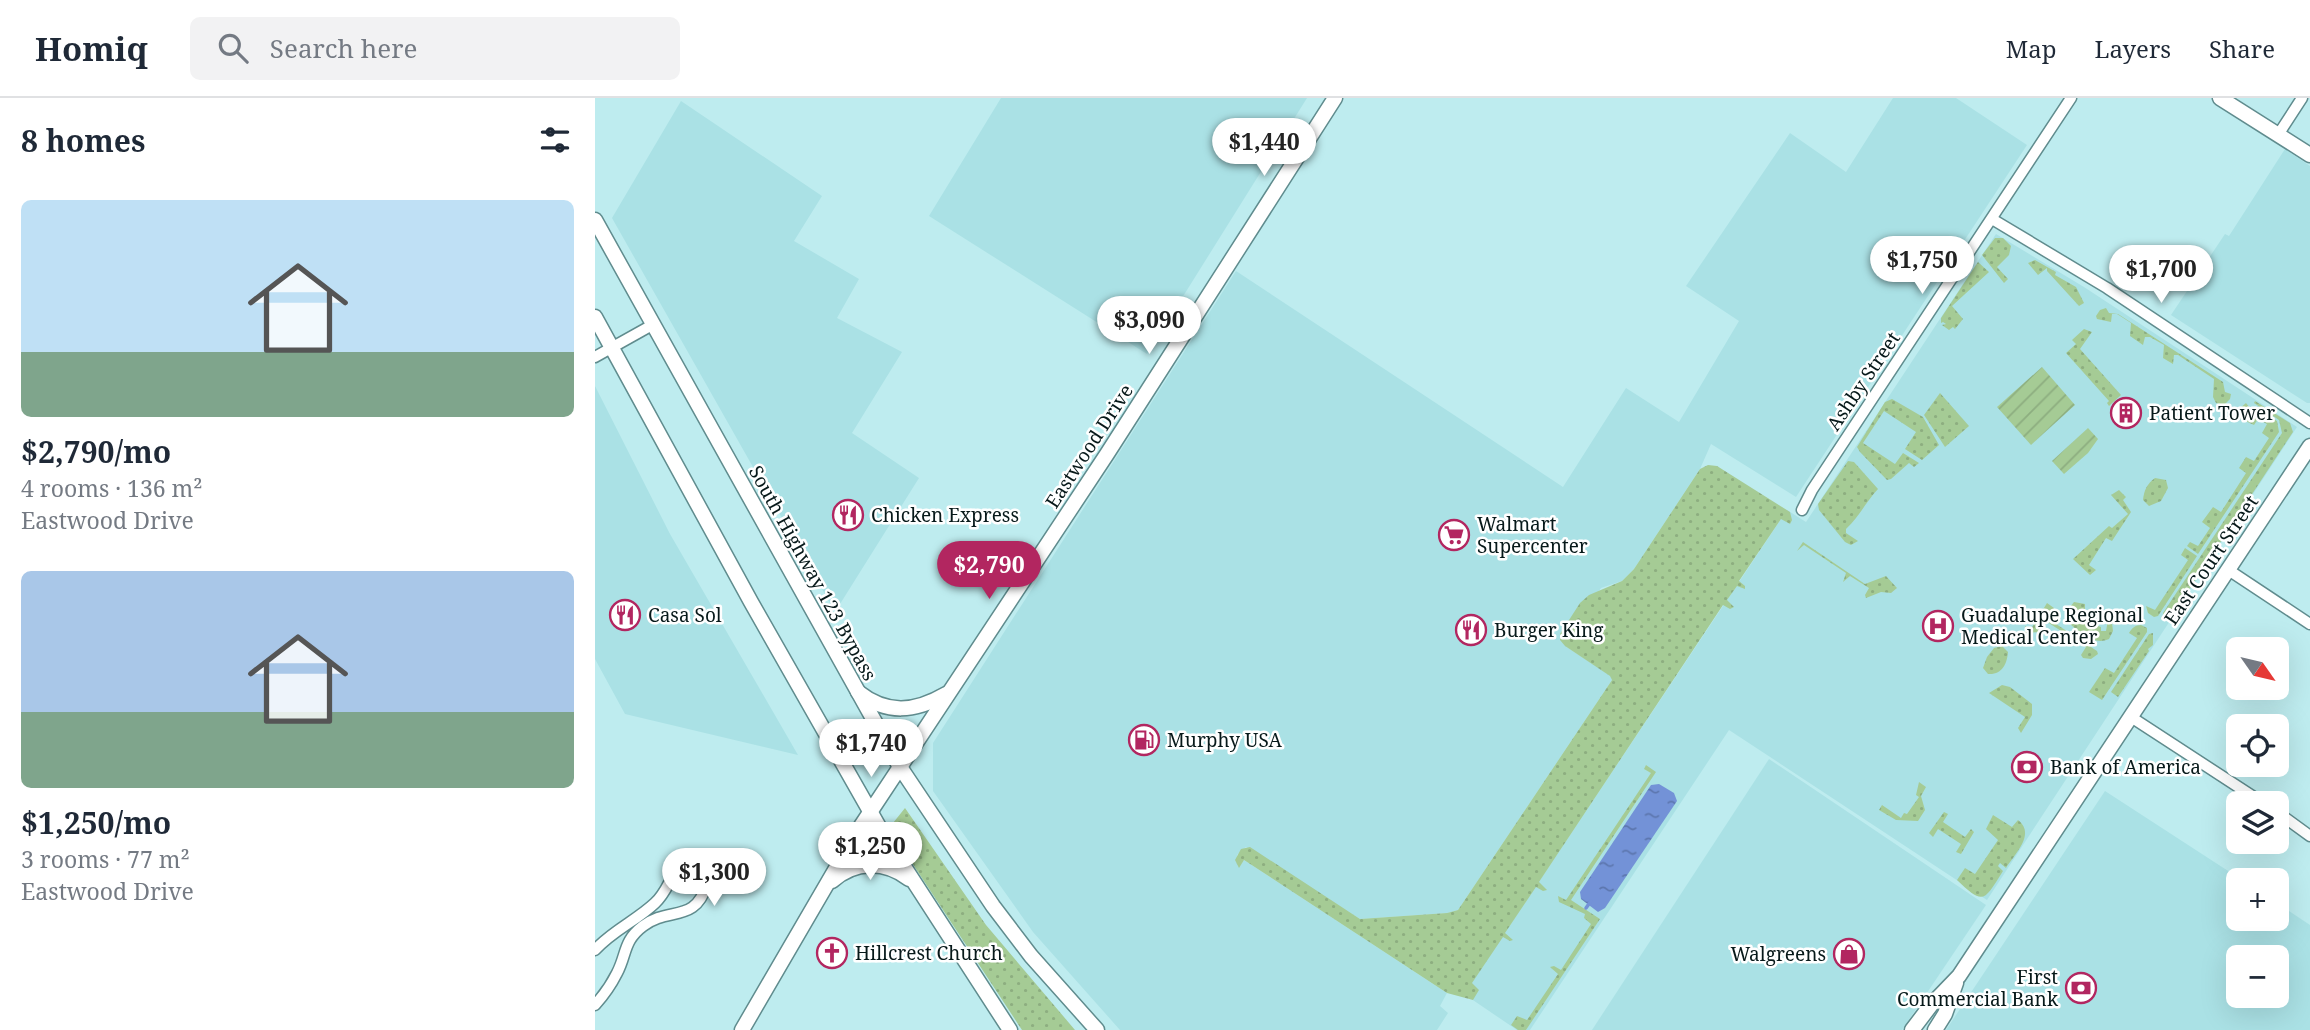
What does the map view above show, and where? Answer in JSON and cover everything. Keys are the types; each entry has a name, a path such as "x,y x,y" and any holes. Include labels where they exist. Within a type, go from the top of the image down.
{"main road":[{"name":"Eastwood Drive","path":"742,1030 870,811 1107,454 1335,98"},
{"path":"2220,98 2310,155"},
{"name":"South Highway 123 Bypass","path":"595,220 900,767 993,906 1031,956 1097,1030"},
{"path":"595,317 870,811 914,884 1010,1030"},
{"name":"East Court Street","path":"1912,1030 1959,975 2310,446"},
{"path":"855,690 877,704 899,709 922,706 950,692"},
{"path":"825,887 848,870 870,865 891,868 914,884"},
{"name":"East Court Street","path":"1935,1030 1945,1014 1959,975"}],"street":[{"name":"Ashby Street","path":"1802,510 1812,490 2071,98"},
{"path":"2278,135 2302,98"},
{"path":"1992,219 2107,288 2310,423"},
{"path":"595,357 655,324"},
{"path":"2227,569 2310,624"},
{"path":"2131,717 2245,791"},
{"path":"2289,820 2309,834"},
{"path":"595,950 607,937 641,921 692,909 703,897 707,884 700,872 690,866 679,867 670,877 668,889 641,921 627,943 619,970 610,987 595,1005"}],"shaded area":[{"path":"1001,98 1307,98 1147,354 929,216"},
{"path":"1893,98 1956,98 2027,145 1796,497 1711,444 1700,469 1634,569 1622,581 1601,588 1565,646 1611,676 1612,680 1458,910 1360,919 1246,847 1237,855 1239,867 1244,860 1447,993 1440,1006 1448,1013 1437,1030 1120,1030 1033,932 933,791 933,743 1236,271 1563,487 1626,388 1679,422 1739,321 1686,286 1790,133 1846,172"},
{"path":"681,101 822,196 794,241 859,279 837,318 902,352 852,433 919,478 835,612 612,218"},
{"path":"2285,149 2310,166 2310,403 2171,315 2225,234 2229,236"},
{"name":"Guadalupe Regional Medical Center","path":"1996,234 2084,287 2297,427 1987,900 1729,730 1530,1030 1517,1030 1464,994 1787,510 1806,522"},
{"path":"595,386 670,534 798,755 625,714 595,659"},
{"path":"1769,759 1986,905 1902,1030 1592,1030"},
{"path":"2105,791 2226,870 2226,931 2289,931 2289,911 2310,925 2310,1030 1946,1030"}],"green space":[{"path":"1995,238 2003,238 2011,246 2009,255 1997,267 2008,279 2004,283 1982,255"},
{"path":"2035,260 2076,287 2084,303 2079,306 2047,268 2038,275 2028,263"},
{"path":"1978,262 1989,272 1952,306 1963,319 1955,329 1953,327 1949,330 1942,325 1946,324 1941,323 1941,318"},
{"path":"2106,308 2109,313 2118,314 2223,382 2225,392 2231,394 2230,399 2224,405 2216,403 2213,397 2214,379 2178,355 2174,355 2173,364 2163,358 2164,345 2150,337 2145,337 2143,345 2130,336 2131,323 2117,314 2112,314 2111,322 2097,319 2100,310"},
{"path":"2084,329 2092,332 2080,349 2121,395 2109,406 2109,401 2066,353 2076,344 2072,340"},
{"path":"2042,367 2075,405 2031,445 1997,407"},
{"path":"1940,393 1969,426 1945,447 1924,415"},
{"path":"1892,399 1923,417 1939,445 1922,460 1905,449 1916,432 1884,411 1863,443 1895,464 1903,453 1919,463 1914,467 1909,463 1887,480 1857,447 1885,402"},
{"path":"2255,401 2290,423 2293,432 2173,614 2161,620 2163,613 2282,433 2279,420 2254,403"},
{"path":"2246,403 2250,408 2254,407 2277,421 2279,432 2198,554 2187,546 2190,542 2198,546 2210,528 2202,522 2213,507 2221,512 2246,473 2239,468 2246,457 2254,461 2269,438 2262,433 2267,424 2258,419 2254,425 2239,418 2239,409"},
{"path":"2088,428 2098,439 2088,453 2064,474 2052,461"},
{"path":"1848,461 1854,462 1878,489 1846,529 1846,533 1858,541 1851,545 1845,542 1819,510 1818,504"},
{"path":"1708,465 1717,466 1790,512 1792,520 1790,524 1781,519 1739,581 1745,589 1737,586 1727,600 1734,607 1730,609 1723,605 1539,882 1547,890 1536,887 1505,933 1513,940 1503,937 1472,983 1479,990 1473,1000 1447,993 1244,860 1239,868 1235,860 1241,849 1250,847 1360,919 1458,910 1612,680 1565,646 1560,640 1560,634 1580,603 1589,595 1622,581 1634,569 1700,469"},
{"path":"2155,478 2166,480 2168,488 2161,501 2149,506 2143,496"},
{"path":"2119,490 2126,497 2123,500 2131,512 2112,541 2106,538 2089,565 2096,570 2090,575 2073,559 2109,526 2112,528 2128,514 2111,495"},
{"path":"1803,542 1865,584 1886,576 1897,588 1891,593 1881,592 1866,598 1869,588 1850,576 1843,582 1846,573 1804,545 1797,551"},
{"path":"2185,548 2197,556 2158,616 2154,617 2148,613 2146,606 2155,610 2188,560 2181,555"},
{"path":"2074,602 2085,604 2085,619 2101,627 2101,631 2106,631 2108,620 2112,623 2113,631 2109,639 2092,639 2068,622 2066,612"},
{"path":"2047,603 2054,608 2050,614 2053,622 2098,654 2091,659 2083,658 2081,655 2086,647 2041,618 2035,626 2040,632 2025,633 2025,626 2031,629"},
{"path":"2141,625 2147,628 2147,632 2102,700 2089,692 2105,668 2114,673 2137,638 2129,633 2134,627"},
{"path":"2153,633 2153,645 2118,697 2111,692 2149,634"},
{"path":"2002,646 2008,652 2005,664 1997,673 1988,674 1983,668 1987,657 1994,648"},
{"path":"2002,685 2010,687 2032,704 2032,715 2021,733 2018,728 2025,717 1989,693"},
{"path":"1646,765 1656,772 1571,900 1600,919 1526,1030 1518,1030 1511,1025 1517,1016 1527,1020 1558,974 1550,967 1561,970 1591,924 1584,918 1585,914 1559,902 1558,896 1566,900 1651,773 1644,769"},
{"path":"1919,782 1926,787 1921,796 1925,810 1918,821 1896,820 1879,810 1882,805 1901,818 1904,813 1907,814 1919,797 1916,795"},
{"path":"905,808 986,925 1075,1030 1022,1030 889,828"},
{"path":"1944,812 1948,814 1943,822 1965,837 1971,829 1974,832 1961,854 1956,852 1961,844 1938,829 1933,837 1929,833"},
{"path":"1993,815 2012,827 2018,820 2025,831 2024,838 2006,868 2000,863 1998,866 2003,871 1992,889 1983,896 1978,896 1957,880 1965,868 1975,874 1998,840 1986,829"}],"water":[{"path":"1659,784 1674,793 1677,801 1605,908 1598,912 1581,899 1580,892 1651,785"}],"waterway":[{"path":"1586,908 1591,901"}],"place":[{"name":"Patient Tower","path":"2126,413"},
{"name":"Chicken Express","path":"848,515"},
{"name":"Walmart Supercenter","path":"1454,535"},
{"name":"Casa Sol","path":"625,615"},
{"name":"Guadalupe Regional Medical Center","path":"1938,626"},
{"name":"Burger King","path":"1471,630"},
{"name":"Murphy USA","path":"1144,740"},
{"name":"Bank of America","path":"2027,767"},
{"name":"Hillcrest Church","path":"832,953"},
{"name":"Walgreens","path":"1849,954"},
{"name":"First Commercial Bank","path":"2081,988"}]}
